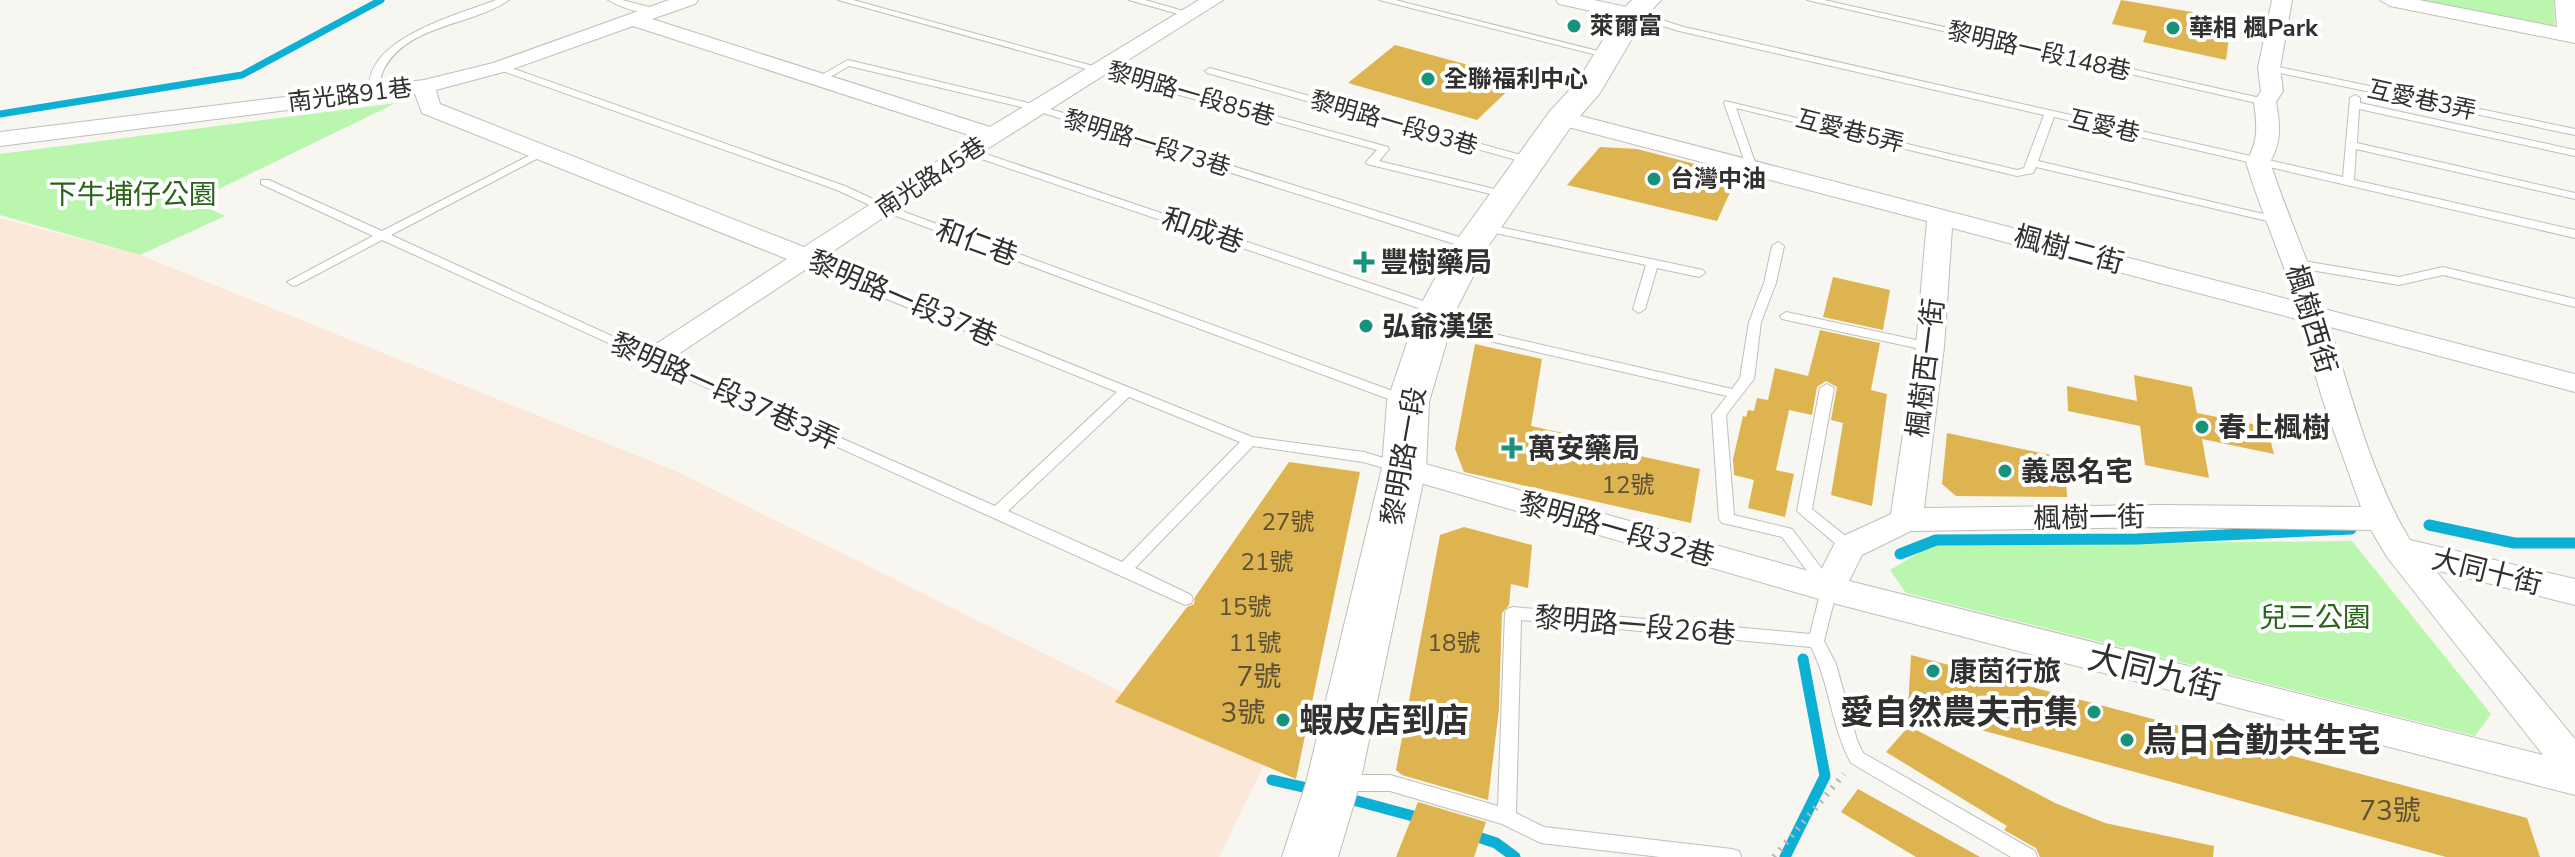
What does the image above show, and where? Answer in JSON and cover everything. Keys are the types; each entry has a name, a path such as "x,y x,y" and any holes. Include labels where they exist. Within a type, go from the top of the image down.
{"main road":[{"name":"黎明路一段","path":"1310,857 1404,468 1408,402 1435,317 1478,236 1561,118 1589,87 1640,7"}],"street":[{"name":"南光路91巷","path":"0,139 424,86 500,67 688,0"},
{"name":"南光路45巷","path":"652,359 968,151 1213,0"},
{"path":"1566,0 1640,7"},
{"path":"2258,162 2267,147 2269,130 2265,102 2272,91 2269,68 2282,0"},
{"path":"2390,0 2572,36 2565,0"},
{"path":"634,20 994,136"},
{"name":"黎明路一段37巷","path":"424,86 430,108 806,257"},
{"name":"楓樹二街","path":"1561,118 2575,383"},
{"name":"楓樹西街","path":"2258,162 2276,220 2297,264 2311,315 2381,519 2399,549 2575,767"},
{"name":"楓樹西一街","path":"1906,520 1930,347 1940,215"},
{"name":"黎明路一段32巷","path":"1404,468 1829,589"},
{"name":"楓樹一街","path":"1849,547 1906,520 2163,516 2381,519"},
{"path":"1829,589 1849,547"},
{"name":"大同十街","path":"2399,549 2575,592"},
{"name":"大同九街","path":"1829,589 2575,779"}],"lane":[{"path":"374,91 372,75 383,57 410,38 504,0"},
{"path":"613,0 640,9 656,10"},
{"name":"黎明路一段85巷","path":"843,0 1384,149 1371,162 1508,195"},
{"path":"1134,0 1189,14"},
{"path":"1384,0 1609,55"},
{"name":"黎明路一段148巷","path":"1812,0 2265,102"},
{"name":"互愛巷","path":"1640,7 1682,29 2575,234"},
{"name":"黎明路一段73巷","path":"821,78 848,63 1037,108 1478,236 1653,262 1699,273"},
{"name":"和仁巷","path":"500,67 841,188 884,208 1408,402"},
{"name":"互愛巷3弄","path":"2269,68 2575,132"},
{"name":"黎明路一段93巷","path":"1210,71 1531,161"},
{"path":"2348,183 2354,86"},
{"name":"互愛巷5弄","path":"1752,168 1729,103 2017,173 2029,171 2032,163 2276,220"},
{"path":"2355,105 2575,153"},
{"path":"2032,163 2050,113"},
{"path":"2351,145 2575,196"},
{"name":"和成巷","path":"968,151 1435,317 1733,393"},
{"path":"293,282 540,153"},
{"name":"黎明路一段37巷3弄","path":"265,182 1185,599"},
{"path":"1778,246 1770,283 1755,322 1747,379 1733,393 1719,415 1727,519 1787,533 1829,589 1816,641 1828,664 1848,741 1857,758 2028,857"},
{"name":"黎明路一段37巷","path":"806,257 821,268 1250,441 1364,457 1404,468"},
{"path":"1639,309 1653,262"},
{"path":"2297,264 2399,281 2431,271 2443,271 2575,303"},
{"path":"1786,316 1930,347"},
{"path":"1827,388 1804,511 1849,547"},
{"path":"997,513 1128,390"},
{"path":"1124,569 1250,441"},
{"name":"黎明路一段26巷","path":"1507,817 1513,613 1816,641"},
{"path":"1328,782 1390,783 1507,817 1541,835 1732,857"}],"path":[{"path":"1774,857 1857,758"}],"shaded area":[{"path":"0,218 140,255 678,472 1265,763 1219,857 0,857"}],"green space":[{"path":"2417,0 2554,0 2555,28"},
{"name":"下牛埔仔公園","path":"396,103 194,201 225,216 140,255 0,215 0,154"},
{"name":"兒三公園","path":"2352,541 2491,714 2475,736 1906,593 1890,570 1932,545"}],"building":[{"name":"華相 楓Park","path":"2121,0 2198,13 2195,23 2230,30 2226,60 2143,42 2147,31 2112,24"},
{"path":"1395,45 1520,79 1477,120 1348,83"},
{"name":"台灣中油","path":"1600,147 1637,149 1738,175 1717,221 1567,185"},
{"path":"1833,277 1890,290 1883,330 1823,317"},
{"path":"1820,330 1880,343 1871,390 1887,394 1872,506 1831,495 1843,423 1831,420 1837,387 1826,381 1817,387 1812,415 1789,410 1776,470 1794,474 1785,517 1748,508 1754,480 1734,475 1733,459 1743,416 1746,417 1748,410 1754,411 1757,398 1768,400 1775,368 1808,376"},
{"path":"1475,344 1542,359 1531,426 1600,441 1598,447 1700,469 1691,523 1464,472 1455,449"},
{"name":"春上楓樹","path":"2134,375 2192,387 2197,413 2267,427 2274,454 2202,439 2209,478 2145,465 2140,426 2068,411 2067,386 2137,401"},
{"name":"義恩名宅","path":"1947,433 2065,458 2067,497 1956,496 1942,484"},
{"path":"1289,462 1360,472 1296,779 1115,702 1187,607 1194,604 1195,597"},
{"path":"1464,527 1532,545 1528,588 1511,584 1509,605 1502,613 1499,709 1488,800 1402,775 1396,770 1440,535"},
{"name":"烏日合勤共生宅","path":"1911,655 2527,818 2540,857 2446,857 1908,710"},
{"path":"1909,726 2055,803 2105,823 2214,846 2213,857 2040,857 2036,848 2004,830 2007,826 1886,752"},
{"path":"1858,789 1980,857 1916,857 1841,812"},
{"path":"1418,802 1486,822 1474,857 1396,857"}],"waterway":[{"path":"0,114 242,75 381,0"},
{"path":"2429,525 2514,543 2575,543"},
{"path":"1900,554 1936,540 2137,539 2351,529"},
{"path":"1785,857 1825,776 1803,659"},
{"path":"1272,780 1316,790"},
{"path":"1346,798 1424,819"},
{"path":"1472,835 1496,843 1515,857"}],"place":[{"name":"萊爾富","path":"1574,26"},
{"name":"華相 楓Park","path":"2173,28"},
{"name":"全聯福利中心","path":"1428,79"},
{"name":"台灣中油","path":"1654,179"},
{"name":"豐樹藥局","path":"1364,262"},
{"name":"弘爺漢堡","path":"1366,326"},
{"name":"春上楓樹","path":"2202,427"},
{"name":"萬安藥局","path":"1512,448"},
{"name":"義恩名宅","path":"2005,471"},
{"name":"康茵行旅","path":"1933,671"},
{"name":"愛自然農夫市集","path":"2094,712"},
{"name":"蝦皮店到店","path":"1283,720"},
{"name":"烏日合勤共生宅","path":"2127,740"}]}
